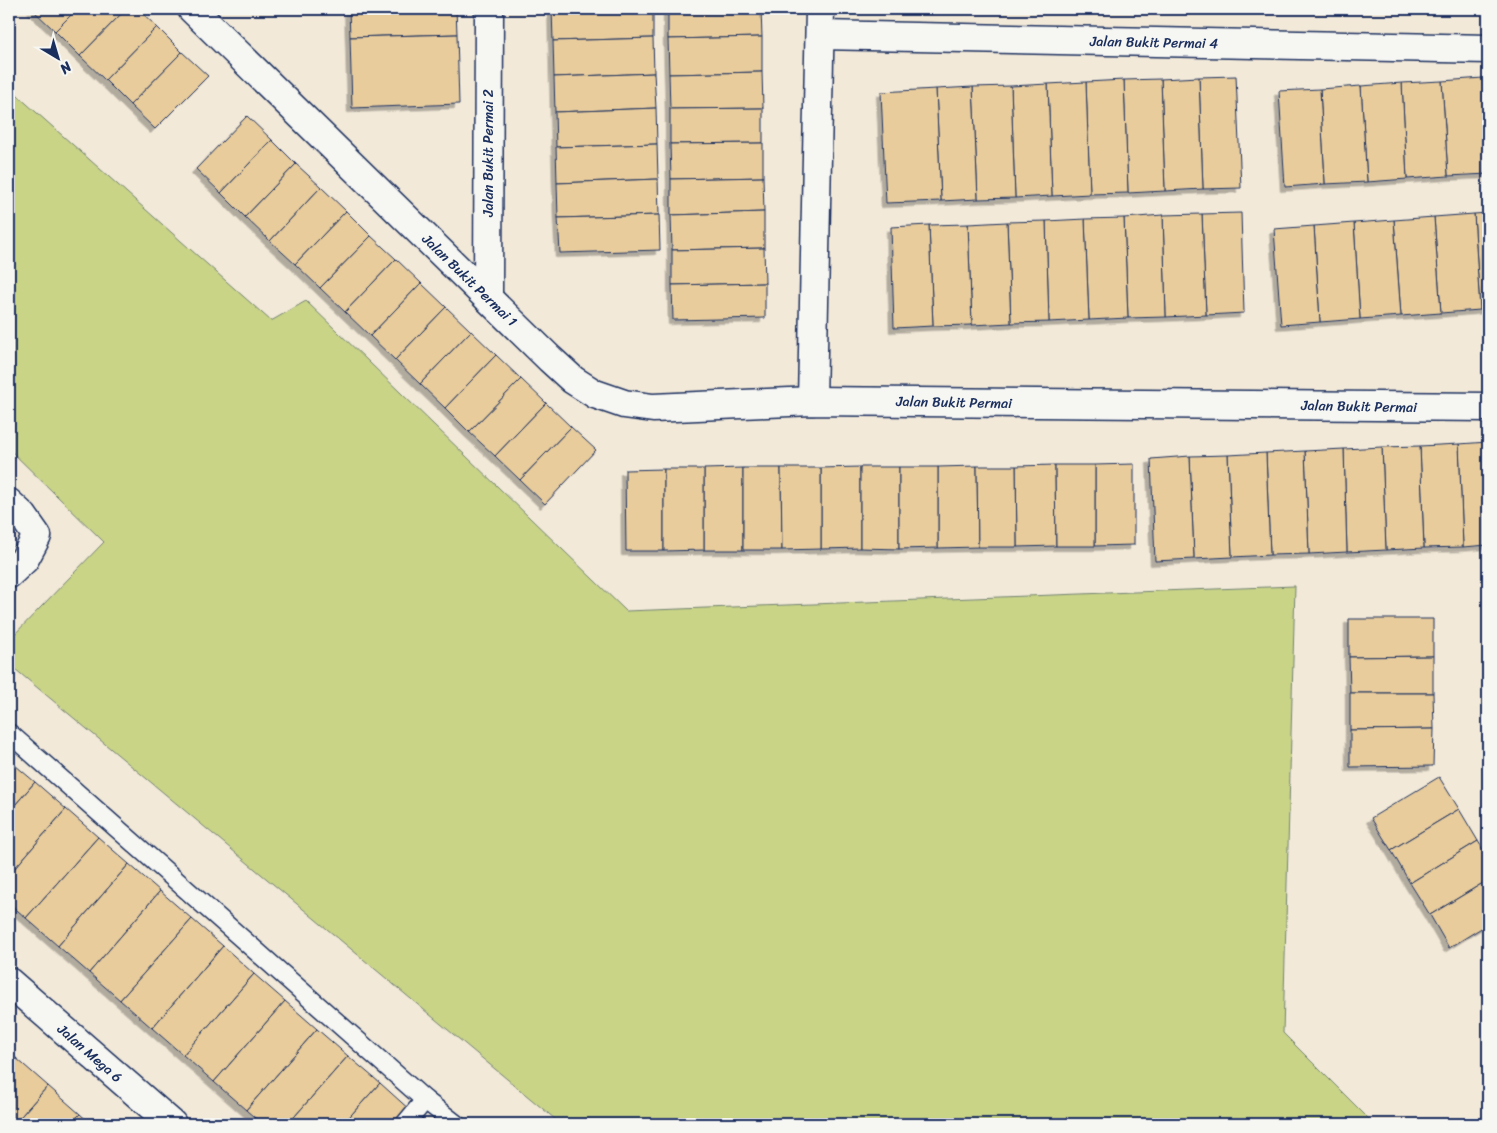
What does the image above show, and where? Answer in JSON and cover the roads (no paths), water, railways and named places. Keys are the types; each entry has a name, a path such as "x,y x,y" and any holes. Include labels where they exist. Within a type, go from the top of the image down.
{"street":[{"name":"Jalan Bukit Permai 1","path":"192,9 573,380 595,394 624,404 653,408 812,401"},
{"name":"Jalan Bukit Permai 2","path":"488,298 489,9"},
{"name":"Jalan Bukit Permai 4","path":"820,22 1488,49"},
{"path":"812,401 820,22"},
{"name":"Jalan Bukit Permai","path":"812,401 1488,407"},
{"path":"9,503 23,516 37,536 24,560 9,574"},
{"name":"Jalan Mega 6","path":"9,982 172,1124"}],"lane":[{"path":"9,733 425,1100 456,1124"},
{"path":"405,1124 425,1100"}]}
